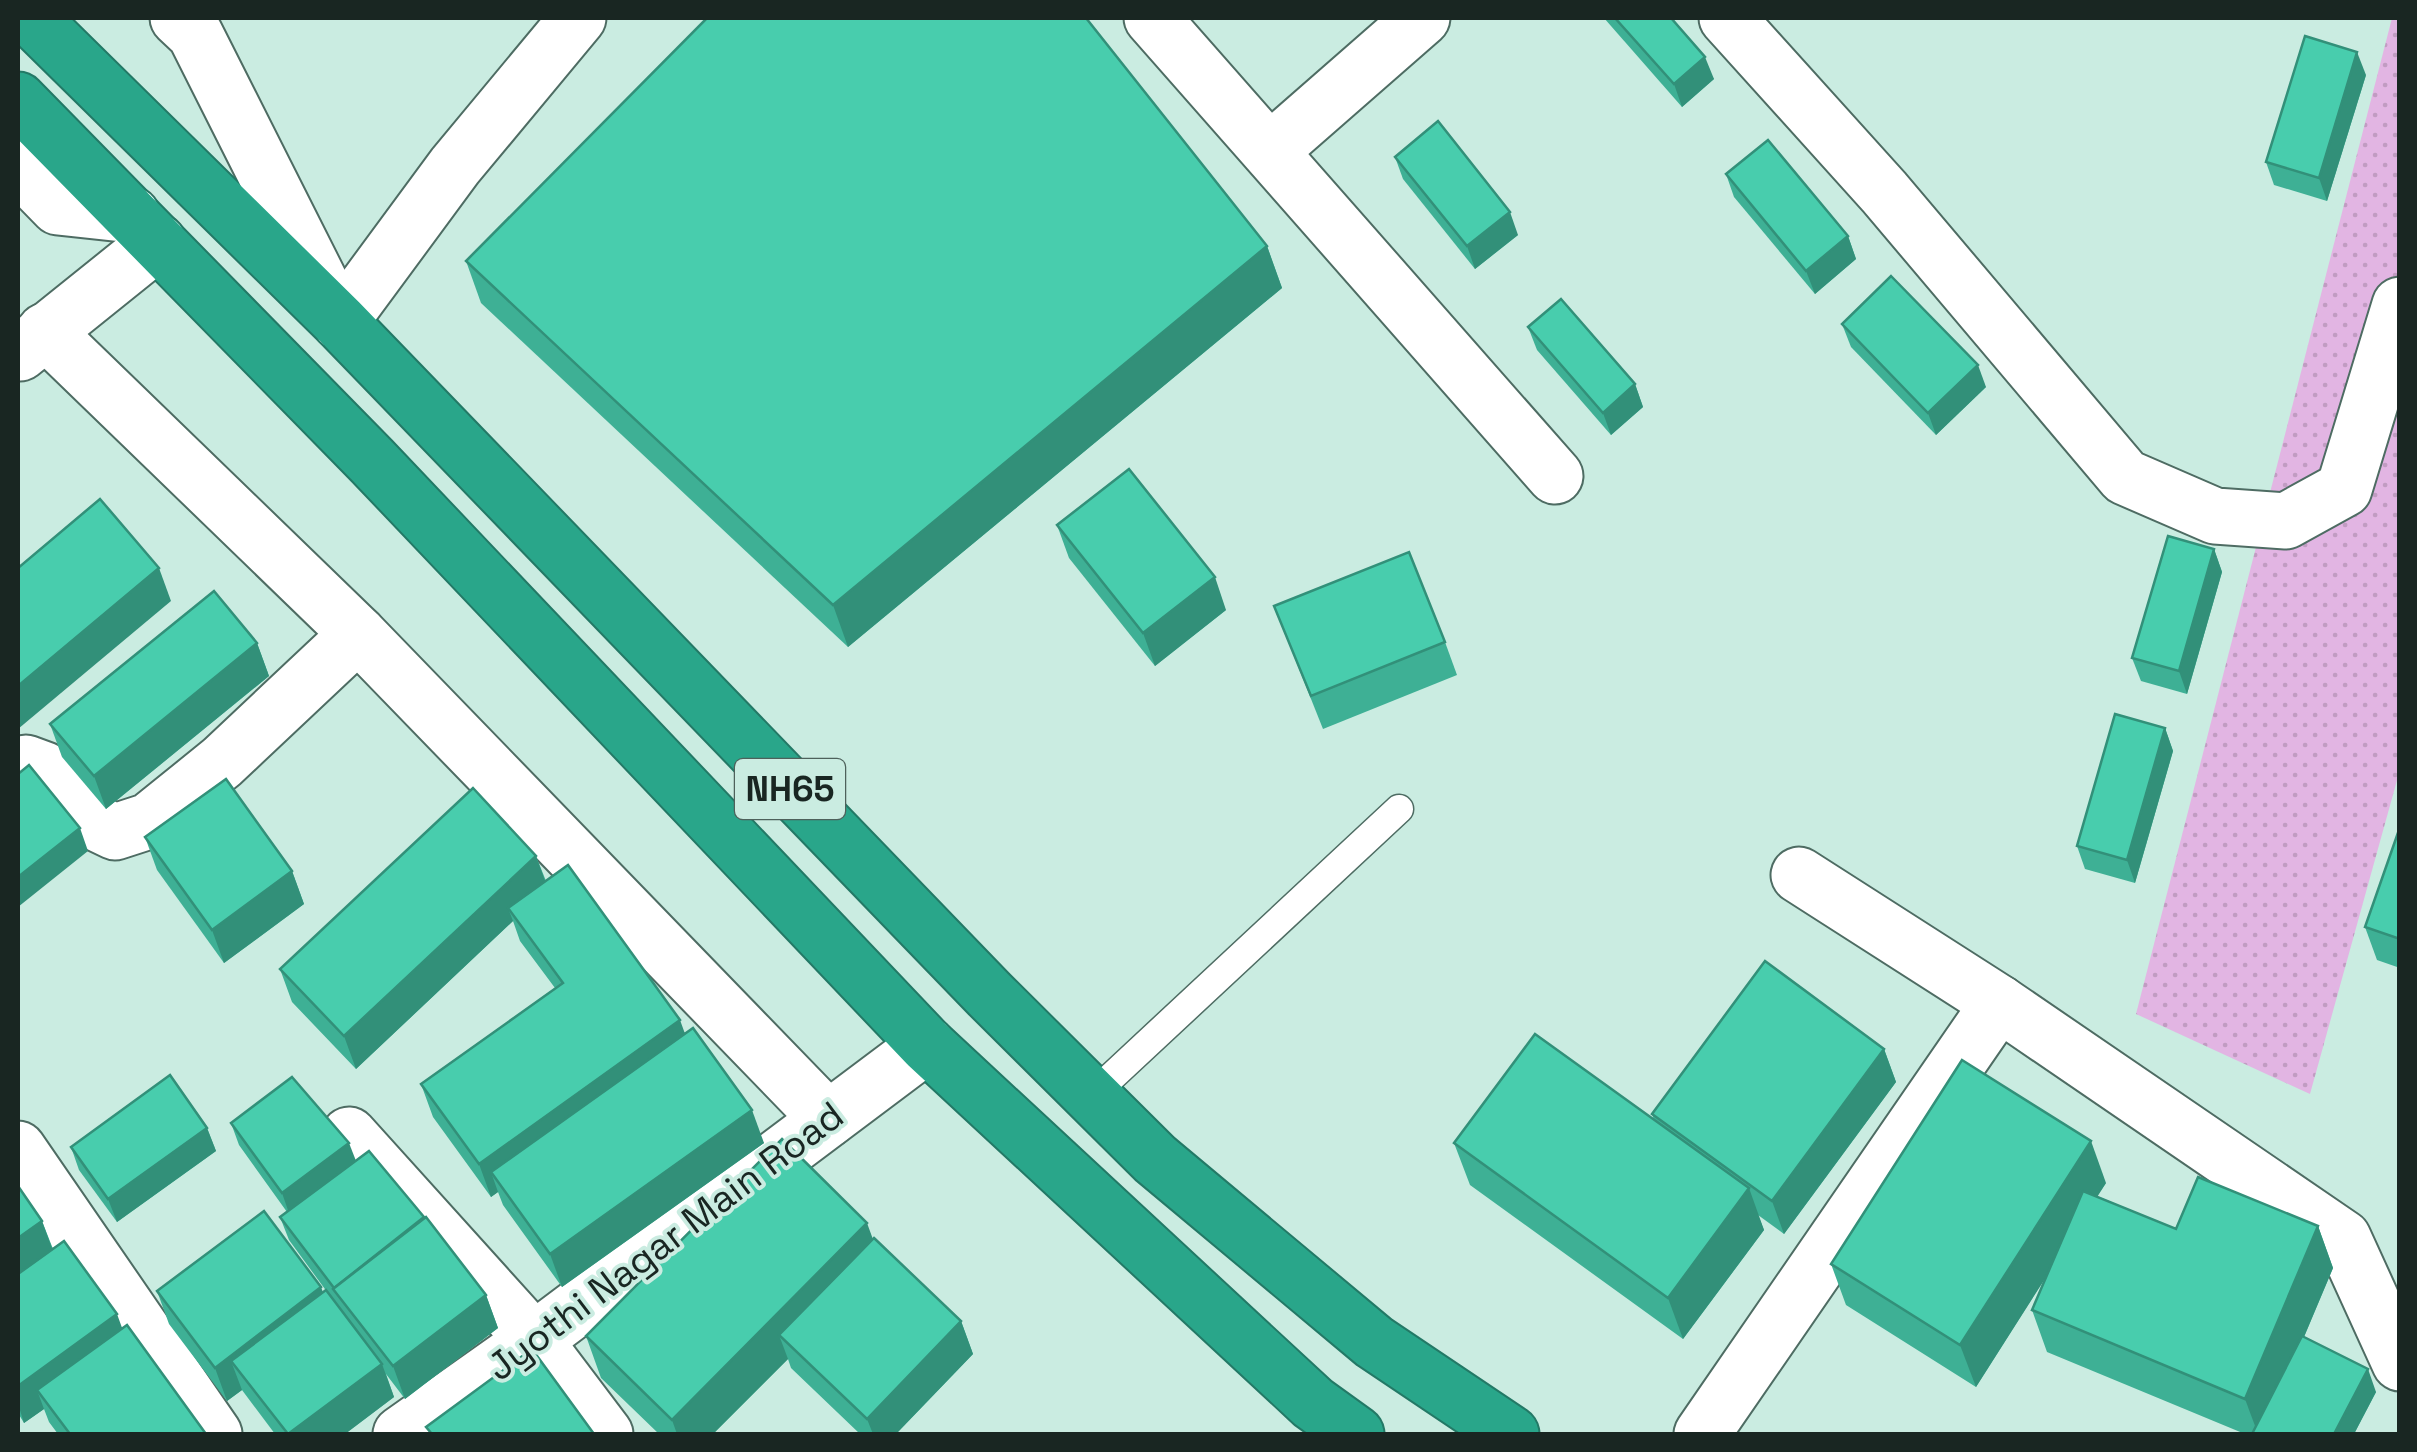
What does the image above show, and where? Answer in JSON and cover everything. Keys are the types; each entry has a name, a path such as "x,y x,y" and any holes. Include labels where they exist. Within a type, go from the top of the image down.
{"highway":[{"name":"NH65","path":"32,18 340,322 975,980 1155,1159 1374,1342 1512,1434"},
{"name":"NH65","path":"29,133 145,229 372,461 927,1045 1350,1433"}],"street":[{"path":"178,18 195,34 340,322 454,166 578,18"},
{"path":"1152,18 1555,476"},
{"path":"1270,151 1422,18"},
{"path":"1727,18 1884,192 2125,477 2215,516 2286,520 2344,489 2400,305"},
{"path":"145,229 31,343 358,634 828,1120"},
{"path":"18,767 26,763 44,770 90,820 115,832 148,821 222,762 358,634"},
{"path":"1799,875 1999,1003 2343,1238 2400,1363"},
{"path":"1702,1434 1999,1003"},
{"name":"Jyothi Nagar Main Road","path":"401,1434 534,1340 927,1045"},
{"path":"349,1135 534,1340 605,1434"},
{"path":"18,1149 214,1434"}],"lane":[{"path":"1091,1096 1399,810"}],"shaded area":[{"path":"2392,18 2399,18 2399,773 2310,1094 2136,1014"}],"building":[{"path":"707,18 1086,18 1267,246 833,605 466,261"},
{"path":"1615,18 1671,18 1705,57 1674,84"},
{"path":"2305,36 2357,52 2319,178 2266,162"},
{"path":"1438,121 1510,212 1467,246 1395,157"},
{"path":"1768,140 1848,236 1806,271 1726,174"},
{"path":"1891,276 1978,365 1928,413 1842,324"},
{"path":"1561,299 1635,384 1603,413 1528,327"},
{"path":"1129,469 1215,577 1143,633 1057,525"},
{"path":"100,499 159,568 18,686 18,568"},
{"path":"2168,536 2214,549 2179,671 2132,658"},
{"path":"1409,552 1445,642 1311,696 1274,606"},
{"path":"214,591 257,643 94,776 50,724"},
{"path":"2115,714 2165,728 2127,860 2077,846"},
{"path":"29,765 80,828 18,877 18,774"},
{"path":"226,779 292,871 212,930 145,837"},
{"path":"473,788 536,856 344,1036 280,969"},
{"path":"2400,827 2400,939 2365,927"},
{"path":"568,865 680,1020 479,1164 421,1084 563,983 508,908"},
{"path":"1765,961 1884,1049 1772,1201 1652,1114"},
{"path":"693,1028 752,1110 550,1254 491,1172"},
{"path":"1535,1034 1749,1188 1668,1298 1454,1143"},
{"path":"1962,1060 2091,1141 1960,1345 1831,1264"},
{"path":"170,1075 207,1128 108,1199 71,1147"},
{"path":"292,1077 349,1143 282,1193 231,1123"},
{"path":"782,1139 867,1223 672,1420 586,1336"},
{"path":"369,1151 424,1217 334,1288 280,1217"},
{"path":"2198,1177 2318,1226 2245,1399 2032,1310 2083,1191 2176,1229"},
{"path":"18,1186 42,1221 18,1238"},
{"path":"264,1211 321,1287 215,1368 157,1291"},
{"path":"426,1217 486,1295 393,1366 333,1289"},
{"path":"874,1238 961,1321 867,1419 779,1335"},
{"path":"64,1241 117,1314 18,1386 18,1274"},
{"path":"326,1290 382,1364 288,1434 231,1361"},
{"path":"127,1325 206,1434 70,1434 37,1390"},
{"path":"2302,1336 2368,1369 2334,1434 2252,1434"},
{"path":"532,1349 594,1434 432,1434 426,1427"}]}
